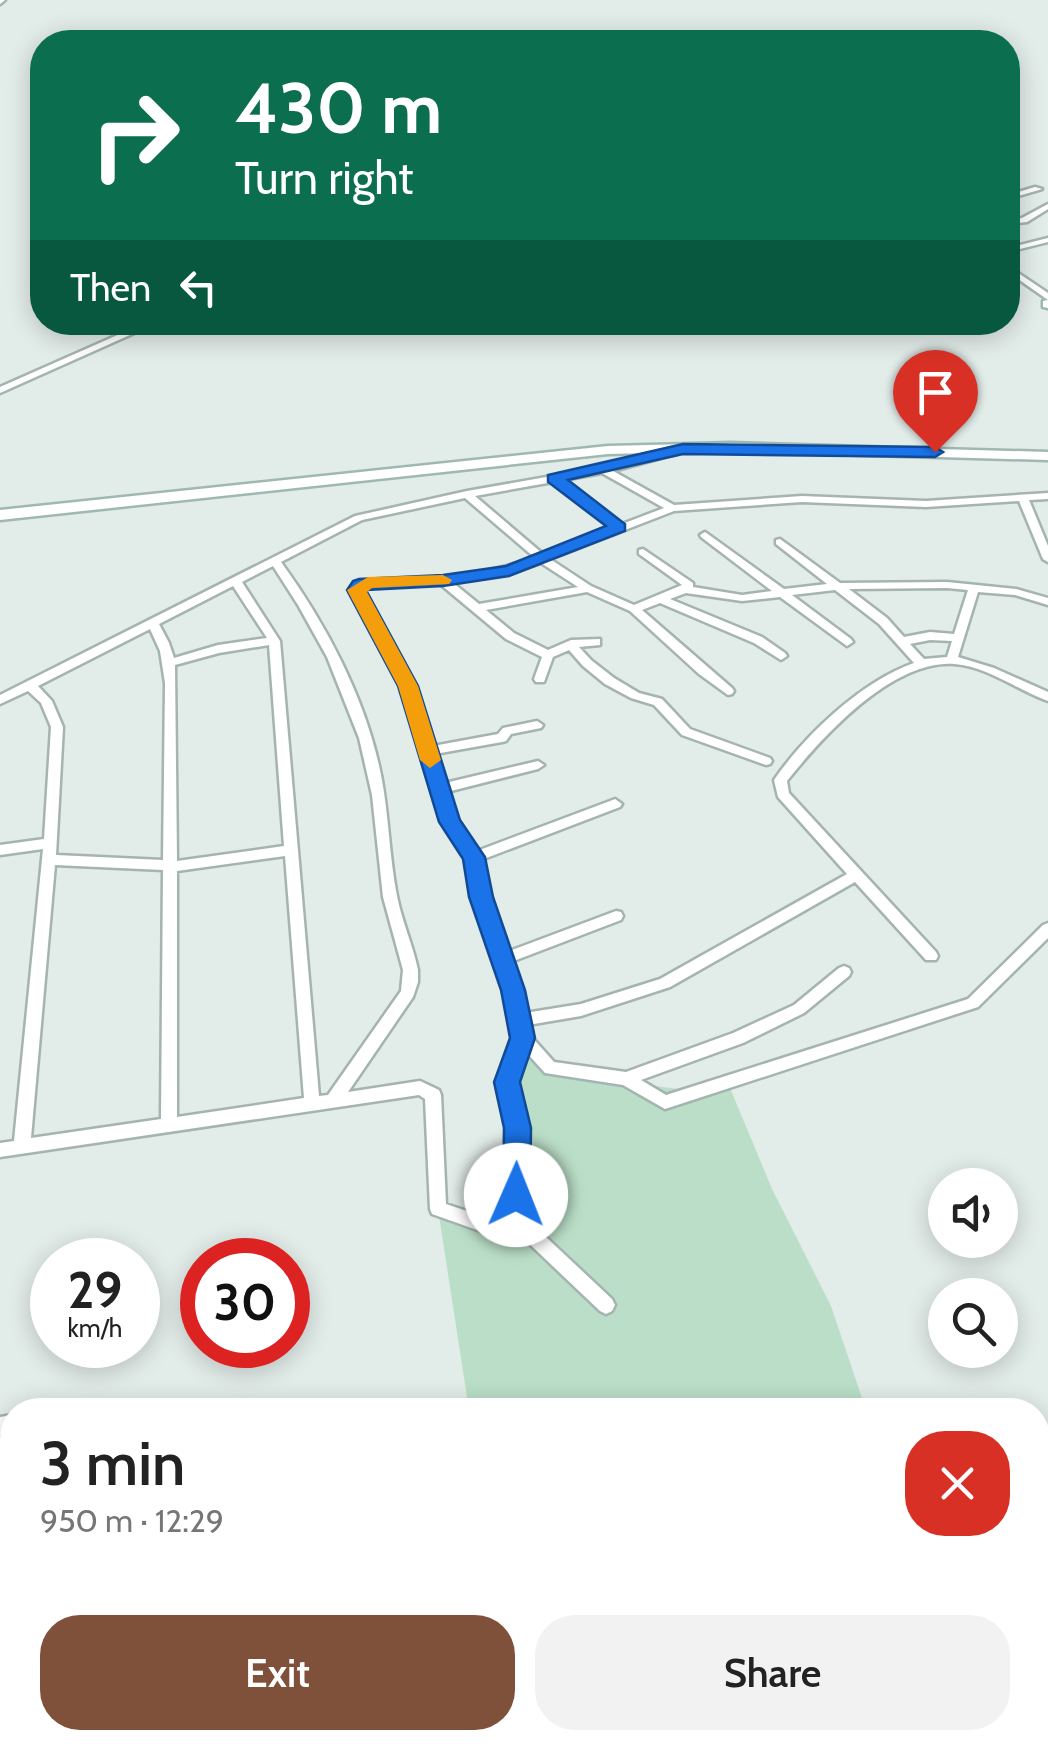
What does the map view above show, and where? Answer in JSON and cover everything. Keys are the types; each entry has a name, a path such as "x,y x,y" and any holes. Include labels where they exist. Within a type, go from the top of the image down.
{"main road":[{"path":"0,503 605,440 728,436 1048,445"},
{"path":"0,515 588,452 683,449 1048,456"}],"street":[{"path":"1028,180 1048,194"},
{"path":"1020,193 1038,189"},
{"path":"1020,220 1048,206"},
{"path":"1020,247 1048,240"},
{"path":"1020,278 1047,299"},
{"path":"0,390 125,335"},
{"path":"0,700 359,518 604,470 683,449"},
{"path":"604,470 672,508"},
{"path":"554,478 618,527"},
{"path":"467,494 518,542 587,589 634,609 696,667 728,690"},
{"path":"606,1304 522,1226 516,1195 517,1128 507,1082 520,1030 513,990 481,897 474,857 450,822 408,686 356,590 368,582 443,580 509,571 672,508 802,499 909,504 1048,496"},
{"path":"1024,500 1048,559"},
{"path":"705,536 847,642"},
{"path":"780,542 904,641 923,665"},
{"path":"634,609 689,584 643,552"},
{"path":"276,562 318,632 360,719 380,802 390,897 413,979 408,993 334,1099"},
{"path":"443,580 510,636 548,655"},
{"path":"237,583 274,641 312,1102"},
{"path":"685,589 738,598 837,586 974,588 1016,592 1048,602"},
{"path":"952,659 974,588"},
{"path":"475,608 587,589"},
{"path":"660,599 758,640 781,656"},
{"path":"151,622 159,631 170,662 168,1125"},
{"path":"904,641 930,636 958,638"},
{"path":"170,662 218,649 274,641"},
{"path":"540,679 548,655 570,644 596,642"},
{"path":"570,644 578,656 643,701 658,702 686,732 766,761"},
{"path":"930,956 783,794 780,780 809,743 858,701 885,681 923,665 952,659 1048,697"},
{"path":"22,1146 49,860 57,726 46,702 30,685"},
{"path":"427,751 502,738 507,731 537,724"},
{"path":"441,790 538,765"},
{"path":"474,857 615,804"},
{"path":"0,850 50,843"},
{"path":"49,860 168,866 291,850"},
{"path":"520,1030 665,983 857,874"},
{"path":"501,960 616,916"},
{"path":"520,1030 550,1068 626,1079 665,1102 671,1101 830,1046 972,1003 1048,929"},
{"path":"626,1079 738,1038 800,1009 844,972"},
{"path":"0,1150 420,1088 433,1096 438,1209 494,1228 522,1226"}],"green space":[{"path":"517,1053 533,1055 550,1073 695,1091 727,1081 772,1189 831,1306 862,1398 467,1398 438,1209 479,1222 522,1225 507,1082"}],"slow traffic":[{"path":"430,760 408,686 356,590 359,584 368,582 443,580"}],"route":[{"path":"516,1195 517,1128 507,1082 523,1038 513,990 481,897 474,857 450,822 408,686 356,590 359,584 443,580 509,571 618,527 554,478 604,470 683,449 935,452"}]}
